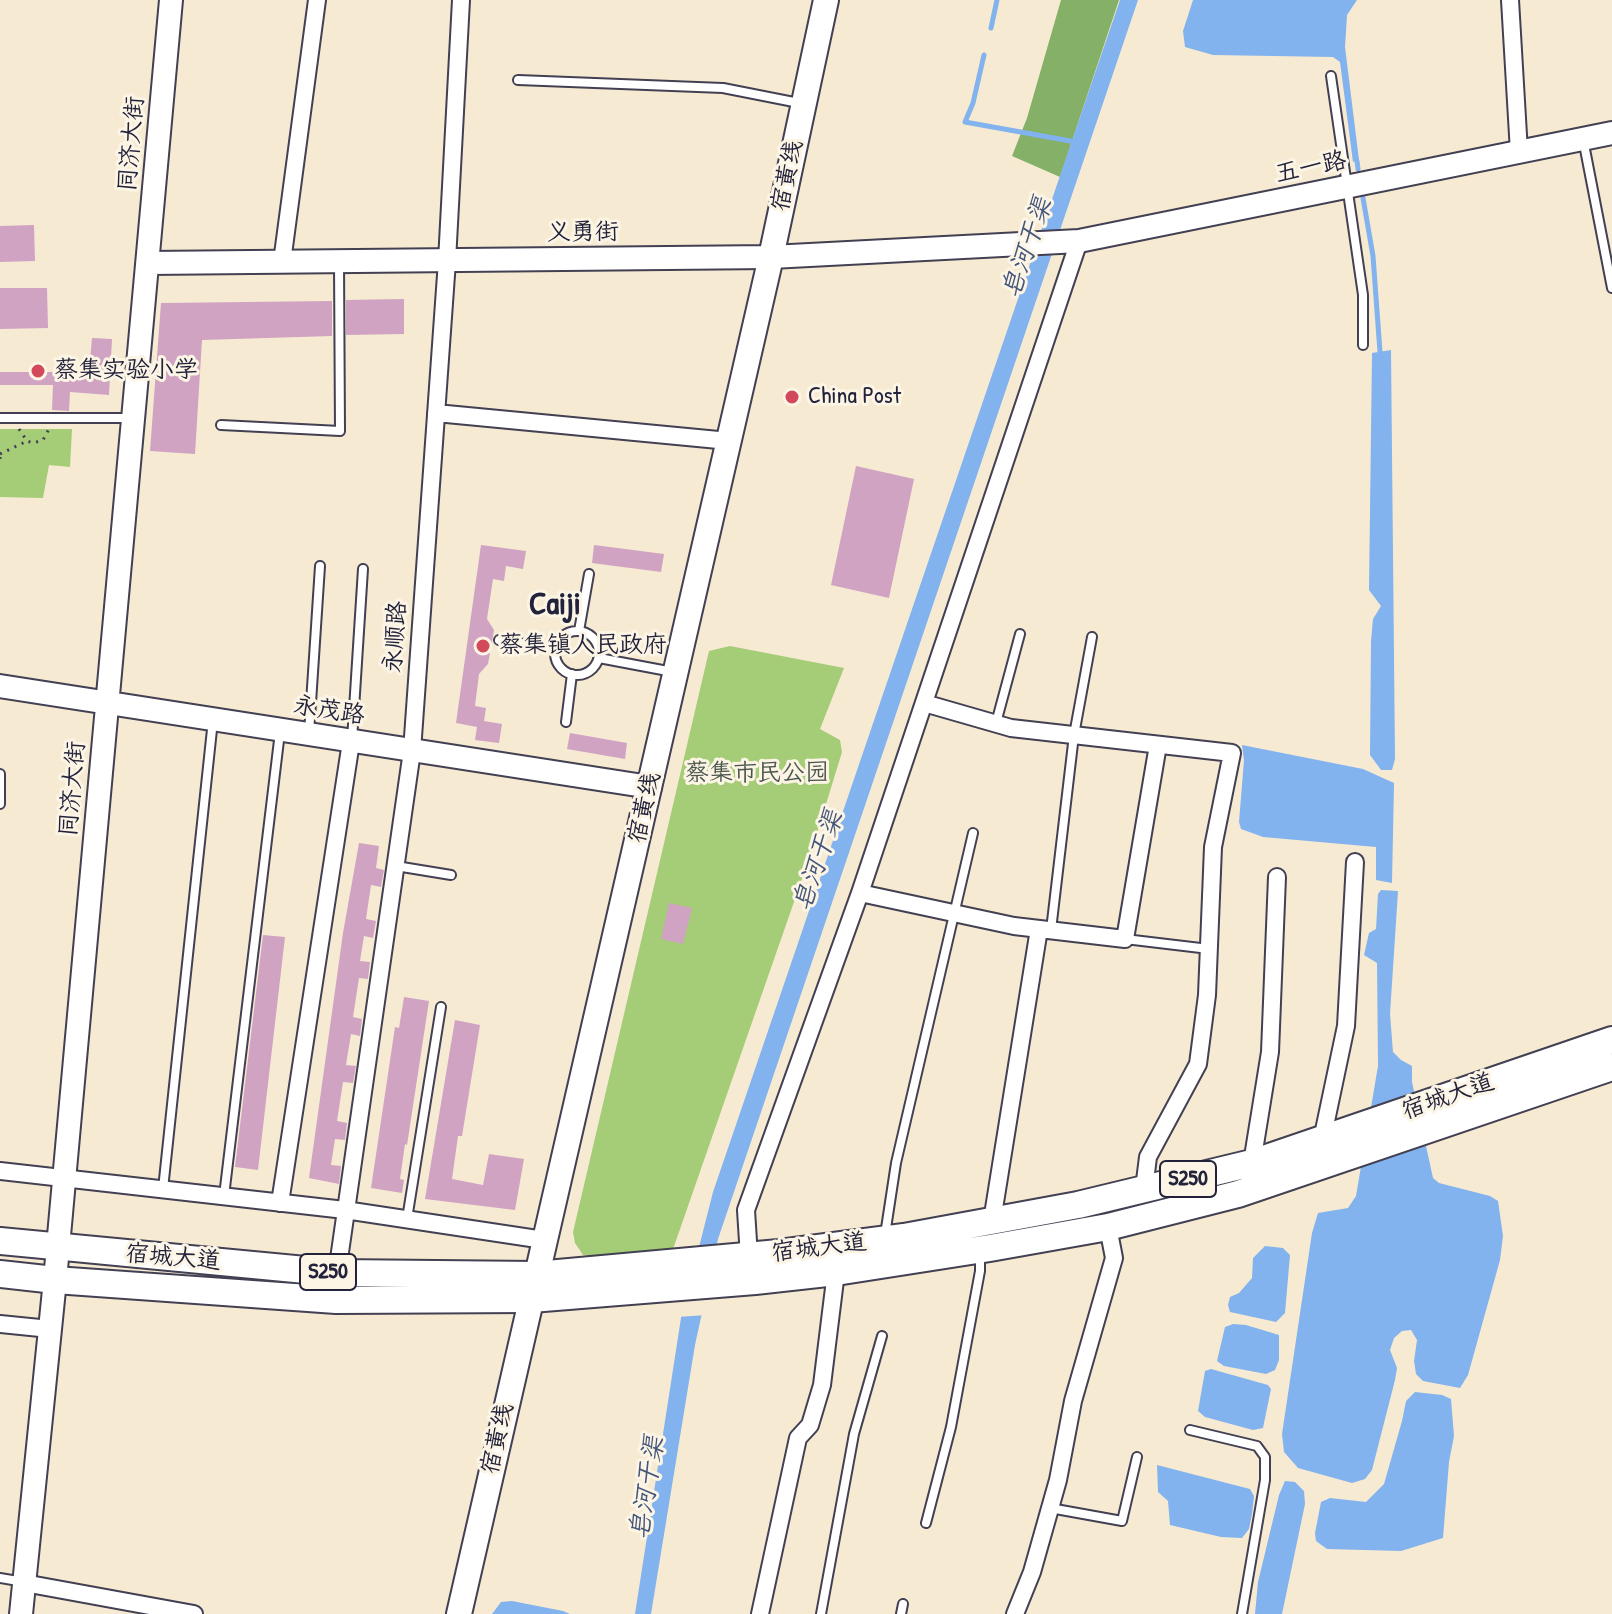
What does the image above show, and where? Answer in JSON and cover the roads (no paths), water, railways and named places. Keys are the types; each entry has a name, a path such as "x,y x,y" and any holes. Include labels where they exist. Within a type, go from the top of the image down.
{"main road":[{"name":"宿黄线","path":"459,1614 771,257 826,0"},
{"name":"宿城大道","path":"0,1274 336,1300 752,1269 885,1240 1078,1205 1252,1163 1612,1040"},
{"name":"宿城大道","path":"752,1269 836,1272 1108,1227 1238,1194 1612,1067"},
{"name":"宿城大道","path":"0,1241 337,1273 533,1287"}],"street":[{"name":"同济大街","path":"21,1614 58,1248 171,0"},
{"path":"282,262 317,0"},
{"name":"永顺路","path":"337,1273 412,751 447,261 461,0"},
{"path":"1510,0 1519,152"},
{"name":"五一路","path":"1019,246 1079,241 1612,133"},
{"path":"752,1269 746,1210 860,893 1079,241"},
{"name":"义勇街","path":"148,263 771,257 1019,246"},
{"path":"436,413 729,441"},
{"name":"永茂路","path":"0,686 650,787"},
{"path":"924,703 1011,728 1232,753 1213,847 1207,995 1198,1064 1148,1157 1144,1189"},
{"path":"280,1203 351,742"},
{"path":"860,893 1045,930 1125,939 1158,745"},
{"path":"1322,1140 1346,1026 1355,862"},
{"path":"1252,1163 1270,1052 1277,877"},
{"path":"992,1221 1045,930"},
{"path":"0,1171 345,1210 544,1240"},
{"path":"1015,1614 1032,1572 1050,1508 1073,1401 1114,1258 1108,1227"},
{"path":"760,1614 798,1438 810,1425 822,1385 836,1272"},
{"path":"0,1324 50,1329"},
{"path":"24,1583 194,1614"}],"lane":[{"path":"1331,76 1363,295 1363,345"},
{"path":"518,80 723,88 804,104"},
{"path":"1583,139 1612,288"},
{"path":"221,425 340,431 339,262"},
{"path":"0,418 133,418"},
{"path":"309,734 320,566"},
{"path":"351,742 363,569"},
{"path":"579,631 589,574"},
{"path":"579,631 594,638 599,658 592,670 572,674 557,661 556,649 566,634 579,631"},
{"path":"995,724 1020,634"},
{"path":"1045,930 1092,637"},
{"path":"499,640 556,649"},
{"path":"599,658 676,672"},
{"path":"566,722 572,674"},
{"path":"163,1189 213,720"},
{"path":"224,1196 280,730"},
{"path":"0,774 0,804"},
{"path":"885,1240 896,1163 973,833"},
{"path":"396,866 451,875"},
{"path":"1125,939 1209,949"},
{"path":"407,1219 441,1007"},
{"path":"926,1523 951,1427 980,1271 980,1250"},
{"path":"821,1614 854,1434 882,1336"},
{"path":"1190,1430 1257,1446 1265,1457 1265,1480 1242,1614"},
{"path":"1050,1508 1122,1521 1137,1457"},
{"path":"0,1578 24,1583"},
{"path":"901,1614 903,1604"}],"water":[{"path":"1120,0 1138,0 718,1239 695,1345 651,1614 635,1614 681,1318 713,1192"},
{"path":"1193,0 1357,0 1347,15 1345,47 1359,160 1353,162 1340,62 1333,57 1213,55 1185,47 1183,31"},
{"path":"1391,350 1395,759 1392,770 1381,770 1370,755 1371,641 1373,619 1381,606 1369,590 1372,353"},
{"path":"1242,745 1363,769 1394,783 1392,883 1376,880 1376,847 1263,837 1241,829"},
{"path":"1381,890 1398,891 1390,1014 1393,1052 1412,1066 1412,1082 1433,1178 1439,1183 1490,1196 1498,1201 1503,1236 1500,1260 1468,1375 1460,1388 1423,1381 1416,1374 1417,1340 1411,1330 1402,1331 1394,1338 1390,1350 1397,1368 1395,1380 1372,1470 1365,1479 1352,1483 1298,1468 1284,1452 1282,1434 1312,1233 1318,1213 1348,1208 1356,1196 1378,1066 1377,963 1364,955 1369,933 1376,929 1378,894"},
{"path":"1265,1246 1283,1248 1290,1255 1285,1313 1276,1322 1230,1312 1228,1305 1230,1297 1239,1293 1252,1278 1253,1258"},
{"path":"1233,1324 1279,1335 1279,1360 1275,1370 1266,1374 1224,1366 1217,1361 1225,1327"},
{"path":"1211,1369 1268,1385 1271,1389 1263,1428 1253,1430 1205,1417 1198,1411 1205,1371"},
{"path":"1415,1392 1451,1399 1454,1436 1443,1538 1401,1551 1327,1549 1316,1541 1321,1502 1330,1498 1366,1502 1384,1484 1406,1401"},
{"path":"1157,1465 1250,1489 1254,1496 1249,1529 1242,1538 1221,1537 1170,1525 1168,1501 1158,1492"},
{"path":"1285,1481 1295,1482 1304,1491 1305,1504 1282,1614 1255,1614 1258,1582"},
{"path":"512,1601 570,1614 492,1614 501,1602"}],"waterway":[{"path":"991,28 997,0"},
{"path":"984,55 973,103 965,122 1076,142"},
{"path":"1357,161 1358,169"},
{"path":"1363,198 1373,256 1380,352"}],"place":[{"name":"蔡集实验小学","path":"38,371"},
{"name":"China Post","path":"792,397"},
{"name":"蔡集镇人民政府","path":"483,646"}],"district":[{"name":"Caiji","path":"555,605"}],"water label":[{"name":"皂河干渠","path":"1028,248"},
{"name":"皂河干渠","path":"819,861"},
{"name":"皂河干渠","path":"648,1488"}],"park label":[{"name":"蔡集市民公园","path":"757,774"}]}
